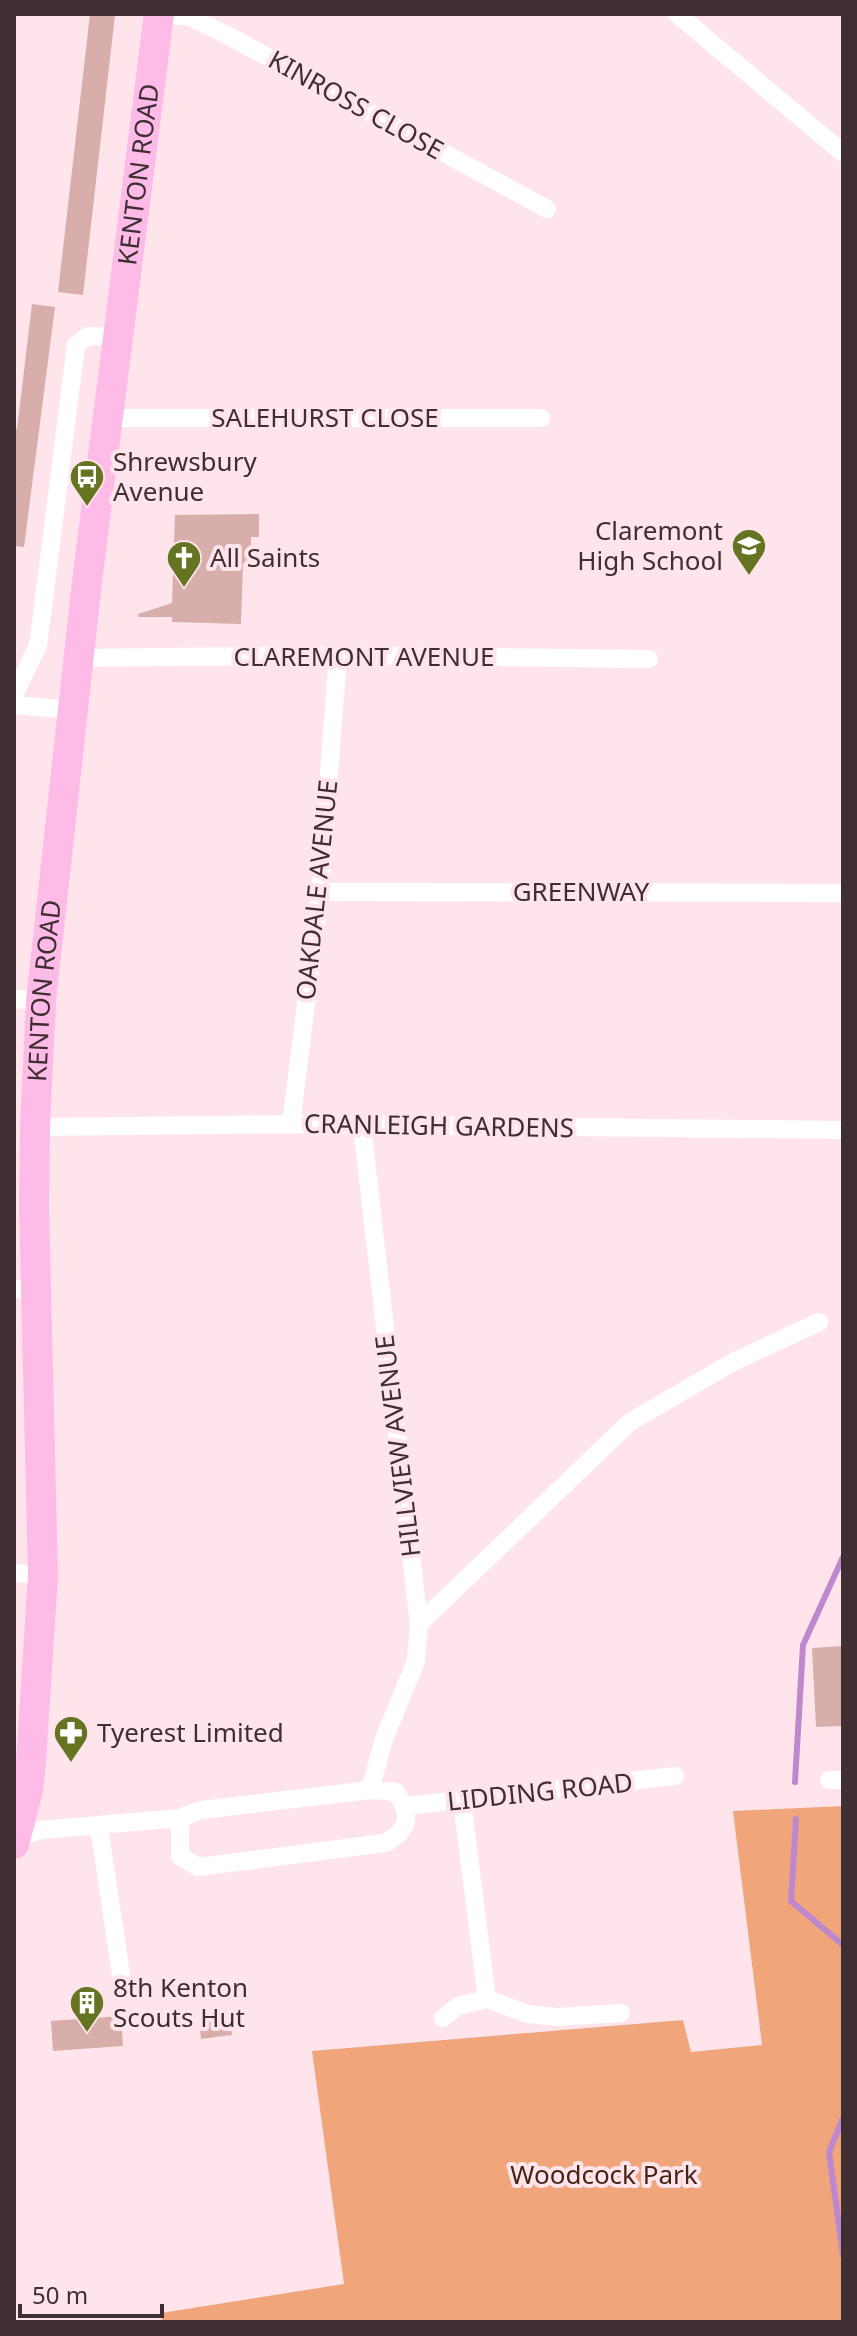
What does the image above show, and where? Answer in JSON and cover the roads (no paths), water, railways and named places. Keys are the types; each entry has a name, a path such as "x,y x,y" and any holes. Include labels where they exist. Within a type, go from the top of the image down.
{"main road":[{"name":"KENTON ROAD","path":"15,1840 28,1790 31,1762 25,1289 35,1127 27,1000 73,710 160,14"}],"street":[{"name":"KINROSS CLOSE","path":"160,14 190,17 229,36 547,209"},
{"path":"677,14 843,153"},
{"path":"14,695 38,646 76,345 88,336 119,337"},
{"name":"SALEHURST CLOSE","path":"109,418 541,418"},
{"name":"CLAREMONT AVENUE","path":"79,658 338,655 649,659"},
{"name":"OAKDALE AVENUE","path":"291,1124 320,892 338,655"},
{"path":"14,705 73,710"},
{"name":"GREENWAY","path":"320,892 843,893"},
{"name":"CRANLEIGH GARDENS","path":"35,1127 291,1124 843,1130"},
{"name":"HILLVIEW AVENUE","path":"362,1126 419,1624 416,1661 384,1739 370,1790"},
{"path":"419,1624 630,1422 733,1362 819,1322"},
{"path":"180,1818 180,1856 198,1867 385,1843 398,1836 406,1824 401,1799 380,1761"},
{"name":"LIDDING ROAD","path":"15,1840 41,1830 180,1818 201,1810 370,1790 401,1799 462,1802 675,1776"},
{"path":"462,1802 487,1999"},
{"path":"99,1827 122,1981"},
{"path":"443,2018 458,2006 487,1999 528,2014 558,2017 621,2013"}],"waterway":[{"path":"795,1782 803,1645 843,1557"},
{"path":"796,1819 791,1901 843,1945"},
{"path":"843,2118 829,2152 843,2255"}],"place":[{"name":"Shrewsbury Avenue","path":"87,508"},
{"name":"Claremont High School","path":"749,577"},
{"name":"All Saints","path":"184,589"},
{"name":"Tyerest Limited","path":"71,1764"},
{"name":"8th Kenton Scouts Hut","path":"87,2034"}],"park label":[{"name":"Woodcock Park","path":"604,2175"}]}
